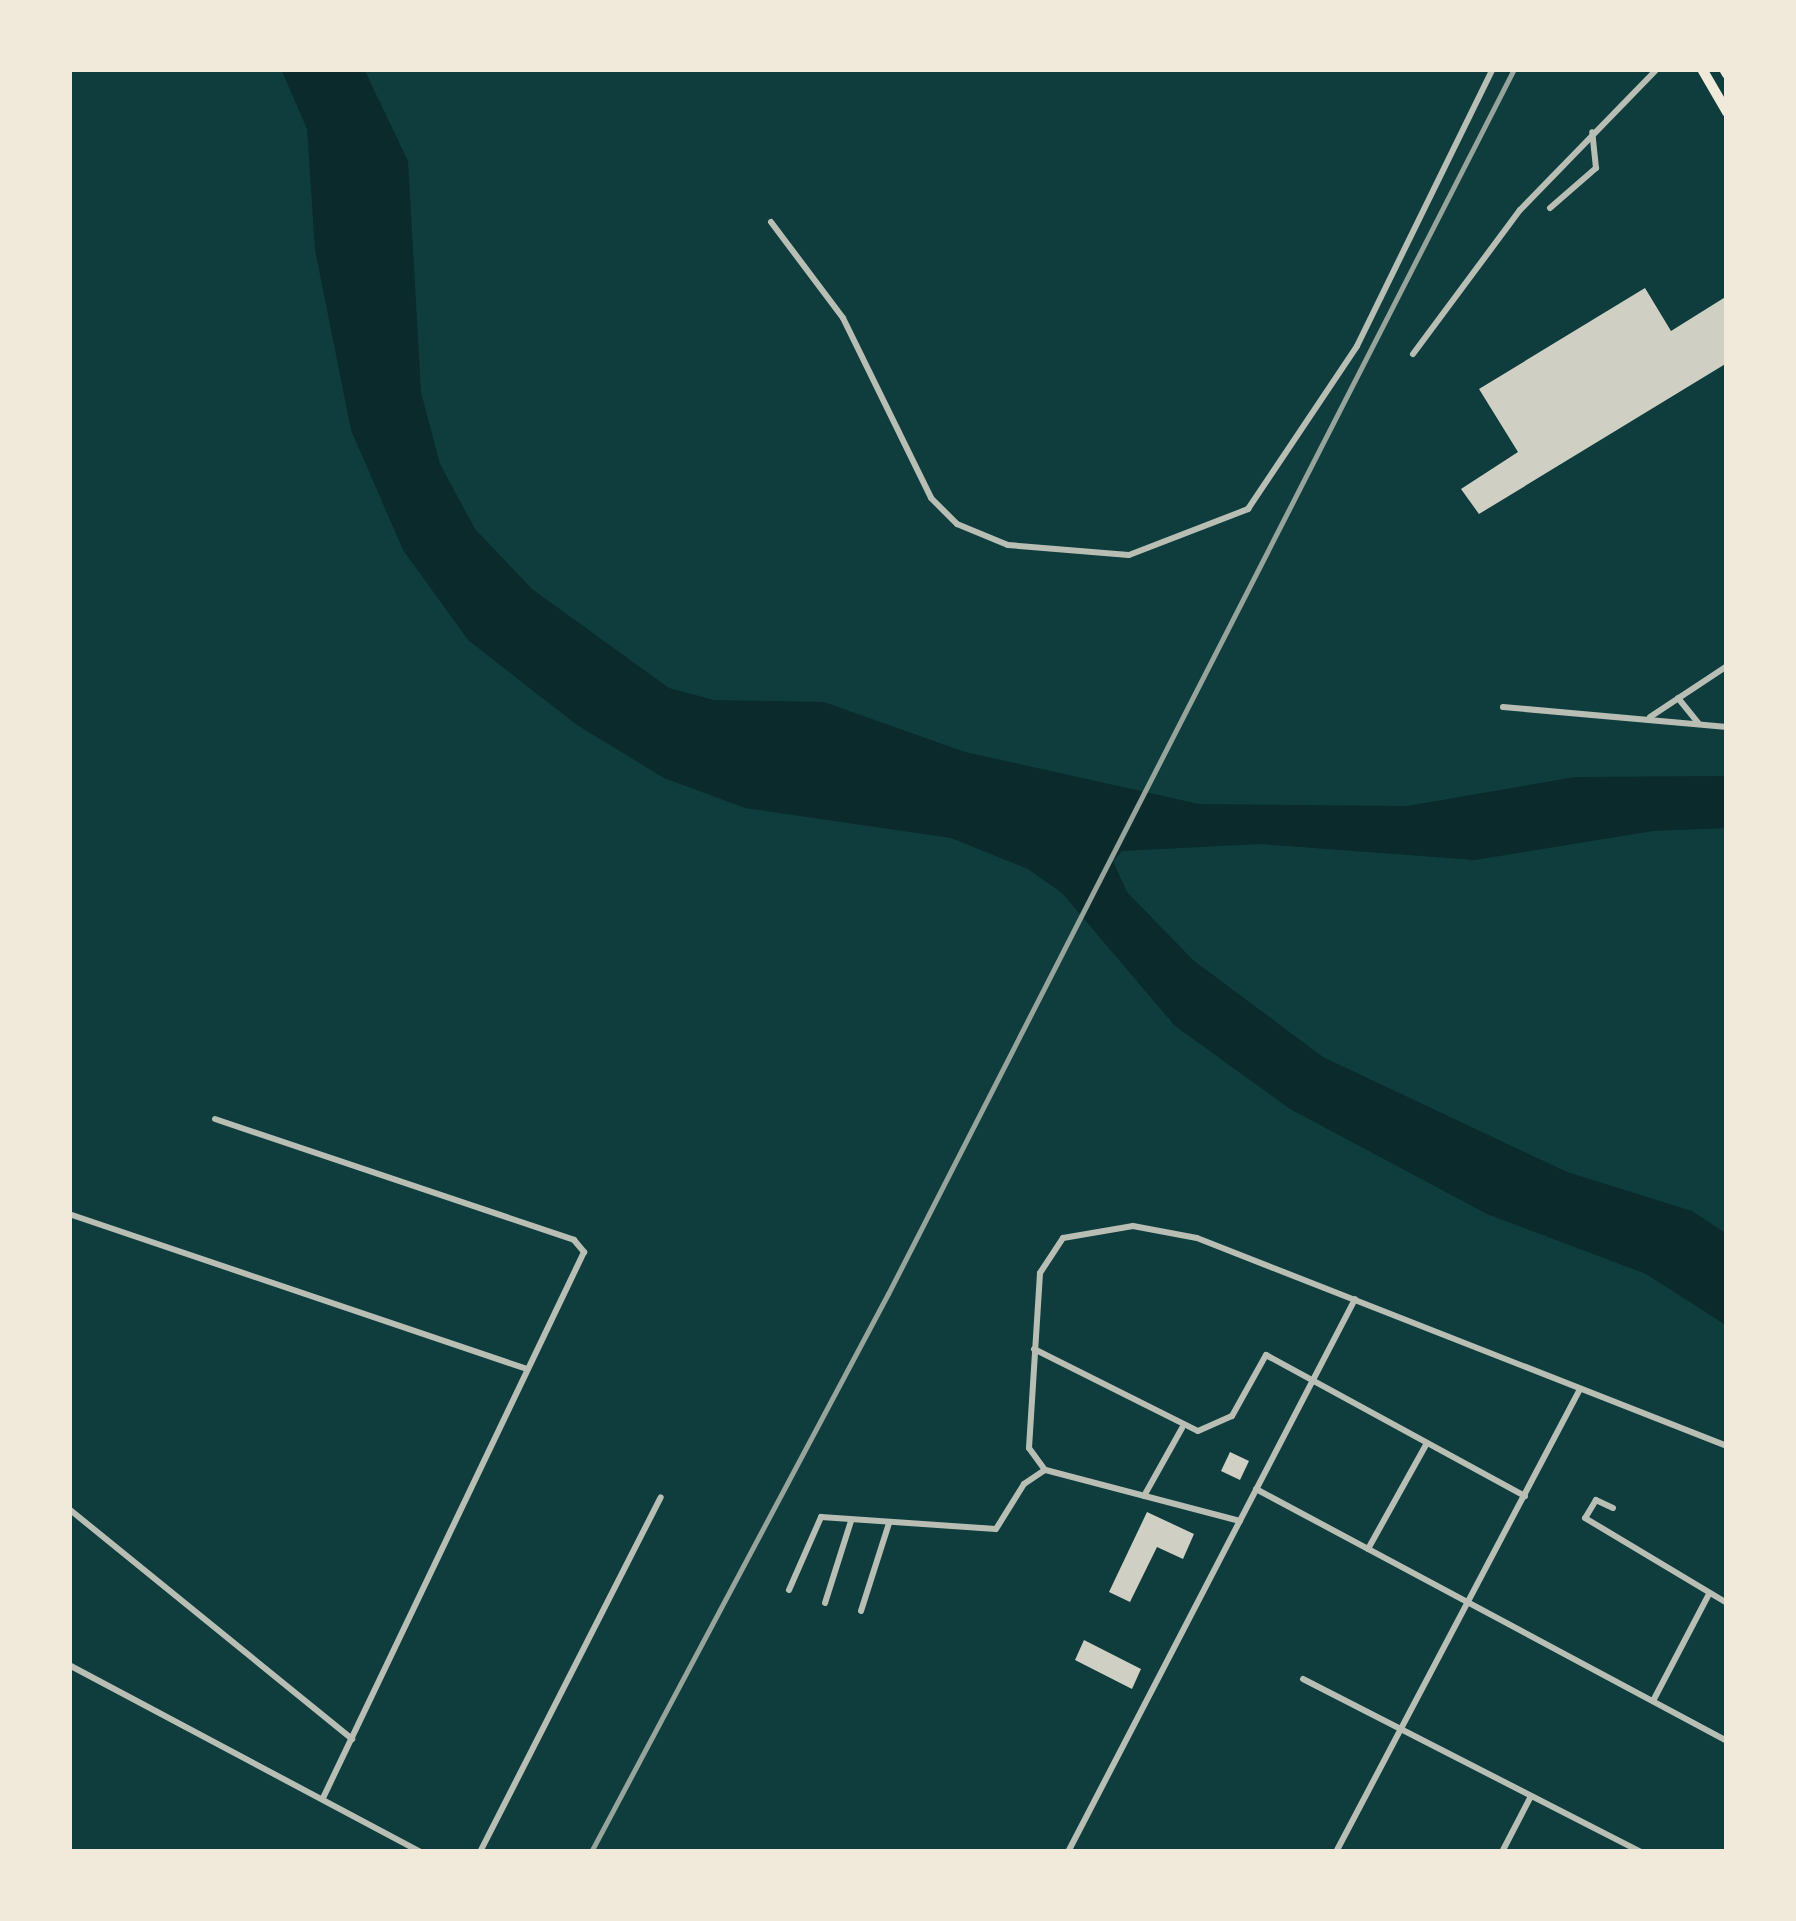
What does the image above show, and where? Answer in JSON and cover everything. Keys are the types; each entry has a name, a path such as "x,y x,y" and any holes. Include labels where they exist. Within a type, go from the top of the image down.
{"main road":[{"path":"1702,69 1727,112"}],"street":[{"path":"771,222 844,318 931,498 957,524 1007,545 1129,555 1248,508 1357,346 1492,69"},
{"path":"1413,354 1520,209 1596,125 1657,69"},
{"path":"1550,208 1596,168 1596,125"},
{"path":"1647,719 1727,666"},
{"path":"1678,698 1698,723"},
{"path":"1504,707 1727,727"},
{"path":"215,1119 574,1240 584,1252 323,1798"},
{"path":"69,1214 528,1369"},
{"path":"1240,1521 1046,1471 1029,1448 1040,1273 1063,1238 1133,1226 1197,1238 1727,1446"},
{"path":"1068,1852 1355,1299"},
{"path":"1034,1349 1182,1428 1222,1424 1266,1355 1525,1496"},
{"path":"1336,1852 1580,1389"},
{"path":"1144,1496 1182,1428"},
{"path":"1368,1549 1426,1443"},
{"path":"789,1591 813,1524 851,1519 996,1528 1024,1484 1046,1471"},
{"path":"1256,1490 1727,1741"},
{"path":"480,1852 661,1497"},
{"path":"1613,1508 1596,1499 1586,1518 1727,1603"},
{"path":"69,1509 352,1738"},
{"path":"825,1603 851,1519"},
{"path":"861,1611 889,1522"},
{"path":"1652,1701 1709,1594"},
{"path":"69,1665 420,1852"},
{"path":"1304,1679 1641,1852"},
{"path":"1502,1852 1530,1798"}],"water":[{"path":"281,69 364,69 408,161 421,392 440,464 475,529 532,589 669,688 714,700 824,702 965,752 1199,804 1407,806 1575,777 1727,776 1727,828 1653,831 1475,860 1260,844 1122,851 1113,861 1127,892 1193,960 1323,1057 1567,1172 1692,1211 1727,1234 1727,1326 1646,1274 1487,1214 1290,1109 1175,1026 1062,893 1028,869 951,838 745,808 664,778 577,725 468,640 403,550 351,430 315,250 307,129"}],"building":[{"path":"1645,288 1671,331 1727,296 1727,363 1479,514 1461,489 1518,452 1479,389"},
{"path":"1230,1452 1249,1461 1240,1480 1221,1471"},
{"path":"1147,1512 1194,1534 1183,1559 1157,1547 1130,1602 1109,1592"},
{"path":"1084,1640 1141,1669 1132,1689 1075,1660"}],"railway":[{"path":"591,1852 888,1294 1514,69"}]}
